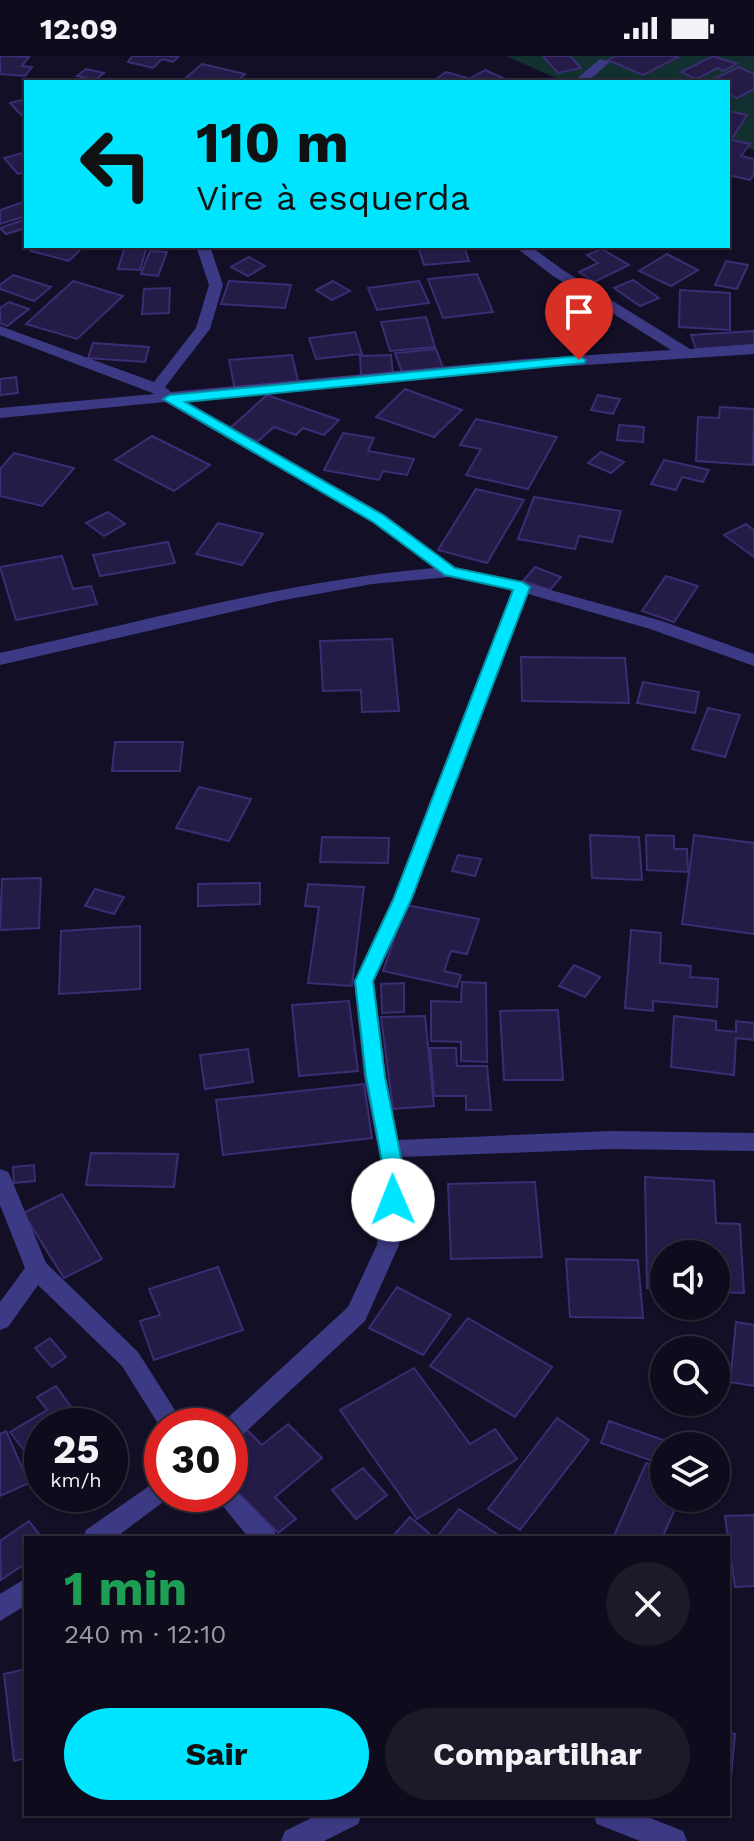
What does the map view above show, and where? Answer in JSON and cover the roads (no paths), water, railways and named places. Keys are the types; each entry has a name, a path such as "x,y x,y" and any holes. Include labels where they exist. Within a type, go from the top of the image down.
{"street":[{"path":"582,80 604,62"},
{"path":"163,393 203,329 216,285 204,248"},
{"path":"524,248 558,273 687,353"},
{"path":"0,330 163,393 378,518 450,572"},
{"path":"0,413 163,393 754,349"},
{"path":"0,659 279,596 372,579 450,572 522,587 656,625 754,660"},
{"path":"248,1414 357,1314 388,1245 395,1178 375,1077 364,981 414,871 522,587"},
{"path":"390,1149 753,1137"},
{"path":"0,1178 37,1269 130,1359 161,1408"},
{"path":"0,1320 37,1269"},
{"path":"98,1536 144,1501"},
{"path":"241,1512 263,1536"},
{"path":"0,1609 24,1591"},
{"path":"295,1841 344,1816"},
{"path":"612,1816 673,1841"}]}
